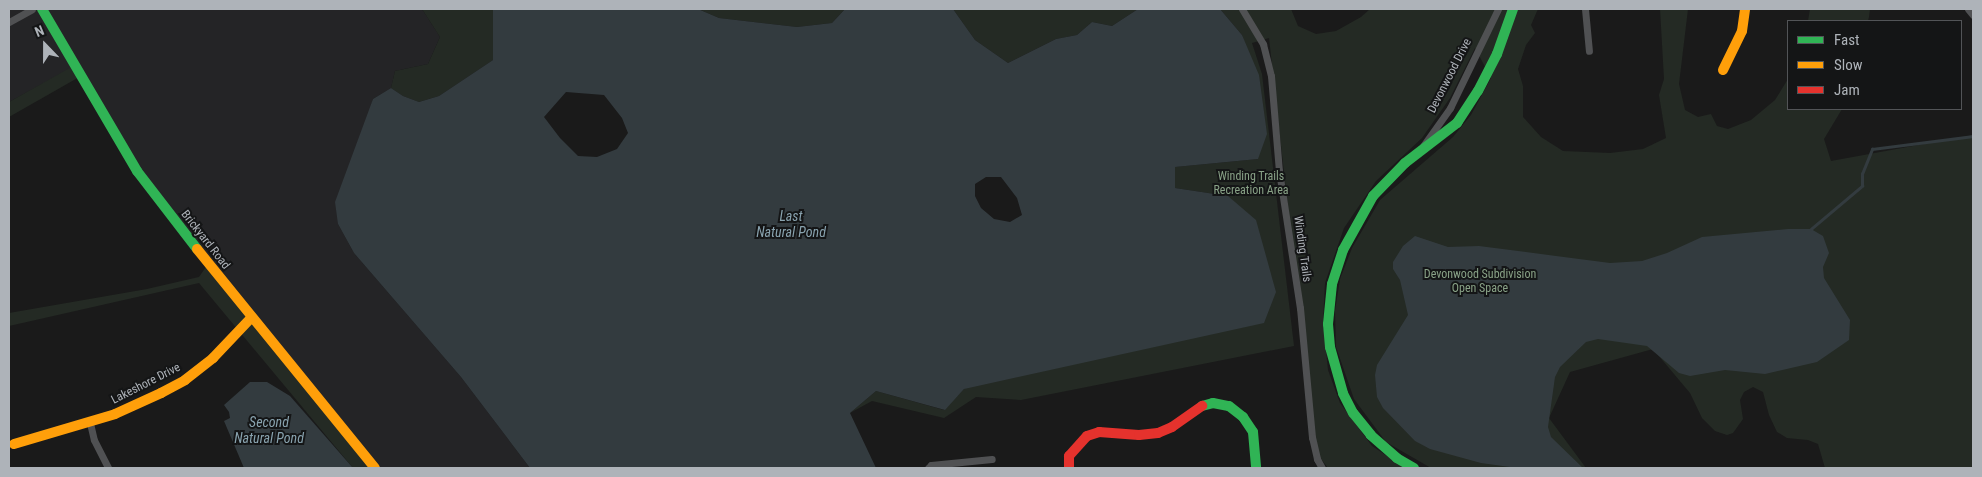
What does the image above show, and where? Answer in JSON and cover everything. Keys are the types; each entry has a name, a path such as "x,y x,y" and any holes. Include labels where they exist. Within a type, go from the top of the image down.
{"street":[{"path":"9,22 32,9"},
{"name":"Brickyard Road","path":"42,9 137,170 162,206 375,468"},
{"name":"Winding Trails","path":"1242,9 1263,44 1271,76 1279,170 1300,308 1312,437 1317,459 1322,468"},
{"name":"Devonwood Drive","path":"1414,468 1382,446 1353,413 1336,373 1328,324 1337,268 1355,226 1378,190 1419,151 1450,108 1498,9"},
{"name":"Devonwood Drive","path":"1419,151 1443,136 1457,123 1478,91 1497,54 1513,9"},
{"path":"1585,9 1590,51"},
{"path":"1723,70 1742,31 1745,9"},
{"path":"1968,9 1973,15"},
{"name":"Lakeshore Drive","path":"14,444 115,414 185,380 212,358 252,318"},
{"path":"1069,468 1069,456 1087,436 1099,432 1139,435 1158,433 1172,427 1198,407 1213,403 1228,406 1243,417 1248,424 1253,432 1256,468"},
{"path":"90,422 94,440 108,468"},
{"path":"928,468 931,465 992,459"}],"shaded area":[{"path":"9,9 422,9 440,37 428,64 395,71 391,88 373,99 338,224 354,253 461,377 530,468 375,468 137,171 75,66 9,102"}],"green space":[{"path":"422,9 493,9 493,60 439,96 419,102 403,96 391,88 395,71 428,64 440,37"},
{"path":"698,9 845,9 832,23 797,27 719,18"},
{"path":"953,9 1138,9 1112,26 1092,22 1077,35 1056,39 1008,63 975,40"},
{"path":"1220,9 1291,9 1298,26 1316,34 1336,31 1361,17 1370,9 1538,9 1531,25 1535,33 1526,45 1518,69 1523,86 1523,117 1541,137 1563,151 1610,153 1643,149 1666,138 1659,95 1664,79 1660,9 1688,9 1679,84 1685,110 1698,117 1711,114 1717,126 1728,129 1751,120 1775,100 1787,81 1787,110 1841,110 1824,139 1831,161 1973,135 1973,468 1825,468 1818,444 1808,440 1787,438 1777,432 1769,415 1763,392 1753,387 1744,392 1740,400 1743,419 1733,433 1727,435 1715,431 1702,418 1690,393 1653,349 1570,372 1549,418 1586,468 1431,468 1386,442 1354,399 1336,347 1335,311 1340,279 1352,248 1380,200 1453,137 1471,115 1491,78 1475,48 1450,98 1422,138 1376,181 1344,228 1325,283 1323,321 1328,370 1340,403 1372,446 1405,468 1328,468 1318,455 1311,413 1269,38 1252,43 1262,74 1294,346 1021,400 976,397 944,418 872,401 850,413 876,391 944,410 964,389 1228,196 1175,188 1175,167 1258,159 1242,35"},
{"path":"1810,9 1870,9 1868,20 1808,20"},
{"path":"75,65 81,76 9,117 9,102"},
{"path":"208,264 375,468 353,468 199,283 9,326 9,313 147,289 199,277"}],"water":[{"name":"Last Natural Pond","path":"493,9 698,9 719,18 797,27 832,23 845,9 953,9 975,40 1008,63 1056,39 1077,35 1092,22 1112,26 1138,9 1220,9 1242,35 1259,75 1267,134 1258,159 1175,167 1175,188 1228,196 1256,220 1276,292 1264,323 964,389 945,410 876,391 850,413 876,468 530,468 461,377 354,253 338,224 335,202 373,99 391,88 403,96 419,102 439,96 493,60","holes":["566,92 604,95 622,118 628,133 617,149 597,157 578,156 560,138 544,117","986,177 1001,177 1017,198 1022,215 1010,222 994,219 981,208 975,196 975,184"]},
{"path":"1788,229 1811,229 1823,236 1829,253 1823,267 1824,278 1850,320 1849,340 1817,362 1765,374 1725,370 1690,376 1679,373 1647,346 1598,339 1586,342 1560,367 1555,377 1548,427 1551,437 1583,468 1517,468 1481,463 1430,449 1415,441 1383,408 1377,397 1375,375 1377,365 1408,315 1400,280 1393,269 1393,262 1403,246 1415,236 1448,247 1479,246 1610,263 1642,261 1667,253 1702,237"},
{"name":"Second Natural Pond","path":"250,382 267,382 290,396 353,468 244,468 224,421 230,418 229,412 224,405"}],"waterway":[{"path":"1811,229 1862,186 1862,174 1872,149 1973,136"}],"traffic: fast":[{"path":"42,9 137,171 197,249"},
{"path":"1414,468 1397,458 1371,435 1353,413 1343,393 1330,347 1328,324 1332,284 1343,250 1373,196 1405,163 1457,123 1478,91 1497,54 1513,9"},
{"path":"1202,406 1213,403 1229,406 1243,417 1253,432 1256,468"}],"traffic: slow":[{"path":"1723,70 1742,31 1745,9"},
{"path":"197,249 375,468"},
{"path":"14,444 115,414 161,393 185,380 213,358 251,318"}],"traffic: jam":[{"path":"1069,468 1069,456 1087,436 1099,432 1139,435 1158,433 1172,427 1202,406"}],"park label":[{"name":"Winding Trails Recreation Area","path":"1251,184"},
{"name":"Devonwood Subdivision Open Space","path":"1480,282"}]}
